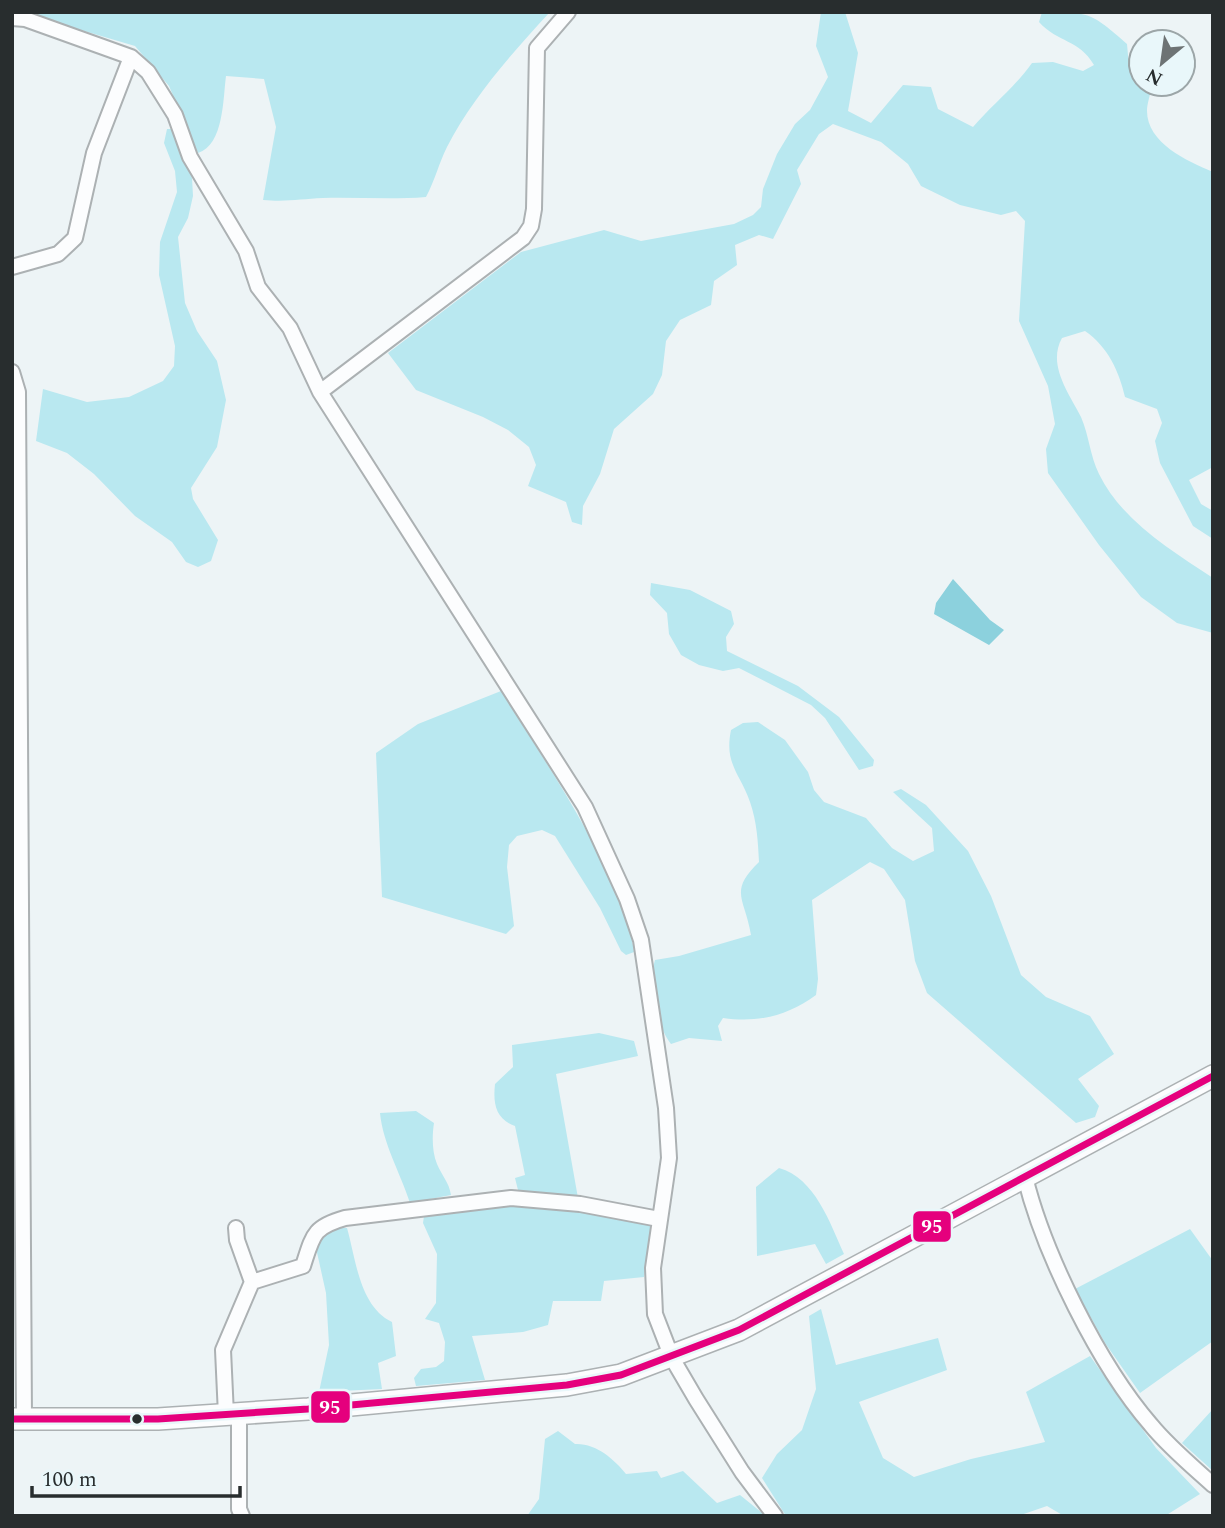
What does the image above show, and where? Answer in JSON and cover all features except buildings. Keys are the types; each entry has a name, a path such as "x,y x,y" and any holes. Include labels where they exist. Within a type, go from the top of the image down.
{"highway":[{"path":"18,1419 232,1414 567,1385 621,1375 673,1358 739,1330 1213,1076"}],"street":[{"path":"320,392 523,238 531,226 537,48 568,12"},
{"path":"12,18 25,19 131,57 148,72 175,115 190,157 246,251 258,287 290,328 320,392 585,807 627,899 641,940 666,1108 668,1158 653,1268 655,1314 673,1358 742,1472 775,1516"},
{"path":"12,267 58,254 75,238 94,153 131,57"},
{"path":"12,372 18,392 18,1419"},
{"path":"1025,1177 1070,1294 1102,1355 1151,1425 1213,1485"},
{"path":"253,1282 303,1266 310,1242 323,1224 345,1218 511,1198 580,1204 659,1219"},
{"path":"236,1228 237,1240 253,1282 223,1350 232,1414 239,1509 242,1516"}],"shaded area":[{"path":"20,12 550,12 508,59 468,111 447,147 426,197 279,201 263,200 276,127 264,79 226,76 223,108 217,131 207,148 198,153 169,86 135,46"},
{"path":"821,12 845,12 858,53 848,111 871,123 903,85 931,87 938,109 973,127 1032,63 1053,62 1083,71 1094,65 1082,50 1039,22 1042,12 1070,12 1089,16 1127,44 1127,98 1149,98 1147,111 1149,122 1161,141 1181,156 1213,172 1213,467 1189,480 1201,504 1213,511 1213,539 1193,526 1160,463 1155,441 1162,423 1157,409 1125,397 1111,360 1100,344 1085,331 1062,338 1058,348 1058,369 1084,424 1096,467 1109,491 1149,533 1213,578 1213,633 1177,623 1141,597 1099,545 1048,473 1046,449 1055,424 1048,386 1019,321 1025,221 1016,211 1001,215 960,205 921,186 908,164 881,142 833,124 819,134 797,170 801,184 773,239 759,235 735,245 737,265 714,281 711,305 680,320 666,341 662,375 653,394 614,429 600,474 583,506 582,525 572,522 566,502 528,486 536,465 529,447 508,430 483,417 416,390 388,353 521,252 604,230 641,241 734,224 753,215 761,207 763,189 777,154 795,124 810,110 828,77 816,46"},
{"path":"167,129 172,129 192,178 193,196 188,218 178,237 185,303 197,331 217,361 226,400 217,447 191,488 193,499 218,540 211,561 198,567 186,562 172,542 135,516 94,474 67,453 36,441 43,389 87,402 129,397 163,381 174,366 175,346 159,275 160,242 177,192 175,171 164,143"},
{"path":"953,579 990,620 1004,630 989,645 934,614 936,603"},
{"path":"651,583 690,590 731,611 734,624 726,637 727,651 798,686 839,717 874,760 873,766 859,770 825,718 811,705 739,668 723,671 699,665 681,655 669,634 667,613 650,595"},
{"path":"501,691 565,793 594,846 619,901 634,952 626,955 621,951 600,908 555,836 542,830 517,836 509,845 507,867 514,926 506,934 382,897 376,753 418,724"},
{"path":"758,722 785,740 808,772 814,790 824,802 866,818 892,848 913,861 934,851 932,828 893,792 901,789 926,805 968,851 991,896 1021,975 1046,997 1090,1016 1114,1054 1078,1079 1099,1106 1095,1117 1076,1123 927,993 915,961 905,900 884,869 870,862 812,900 818,979 816,995 794,1008 772,1016 723,1018 718,1026 722,1041 689,1038 671,1044 657,1015 652,980 655,960 679,956 751,935 741,889 759,862 757,832 750,802 731,760 729,742 731,730 743,723"},
{"path":"599,1033 634,1041 638,1056 556,1074 578,1198 519,1194 515,1178 525,1175 515,1126 499,1115 494,1098 495,1084 513,1067 512,1045"},
{"path":"416,1111 434,1123 434,1154 451,1195 410,1203 388,1147 380,1113"},
{"path":"779,1168 792,1173 812,1191 844,1254 826,1264 815,1244 757,1256 756,1187"},
{"path":"515,1204 592,1212 652,1224 644,1277 604,1281 601,1301 553,1301 548,1325 523,1332 472,1336 485,1380 416,1386 414,1378 421,1369 436,1367 444,1361 445,1342 439,1323 425,1319 436,1303 437,1254 423,1223 424,1216 447,1210"},
{"path":"335,1228 347,1228 360,1281 372,1305 392,1322 396,1356 378,1363 382,1389 319,1392 329,1345 326,1293 316,1248 324,1235"},
{"path":"1190,1229 1213,1261 1213,1341 1140,1393 1105,1343 1075,1289"},
{"path":"821,1309 836,1365 938,1338 947,1370 859,1402 883,1458 914,1477 971,1459 1045,1442 1026,1392 1090,1356 1156,1448 1200,1494 1165,1516 1064,1516 1047,1506 1018,1516 786,1516 762,1478 777,1454 802,1430 816,1389 809,1316"},
{"path":"1213,1409 1213,1471 1182,1443"},
{"path":"558,1431 575,1444 590,1446 604,1453 626,1474 657,1471 661,1478 683,1471 717,1503 740,1495 766,1516 527,1516 539,1499 545,1439"}],"transit line":[{"name":"95","path":"12,1419 158,1419 308,1409 567,1385 621,1375 739,1330 1213,1076"}]}
